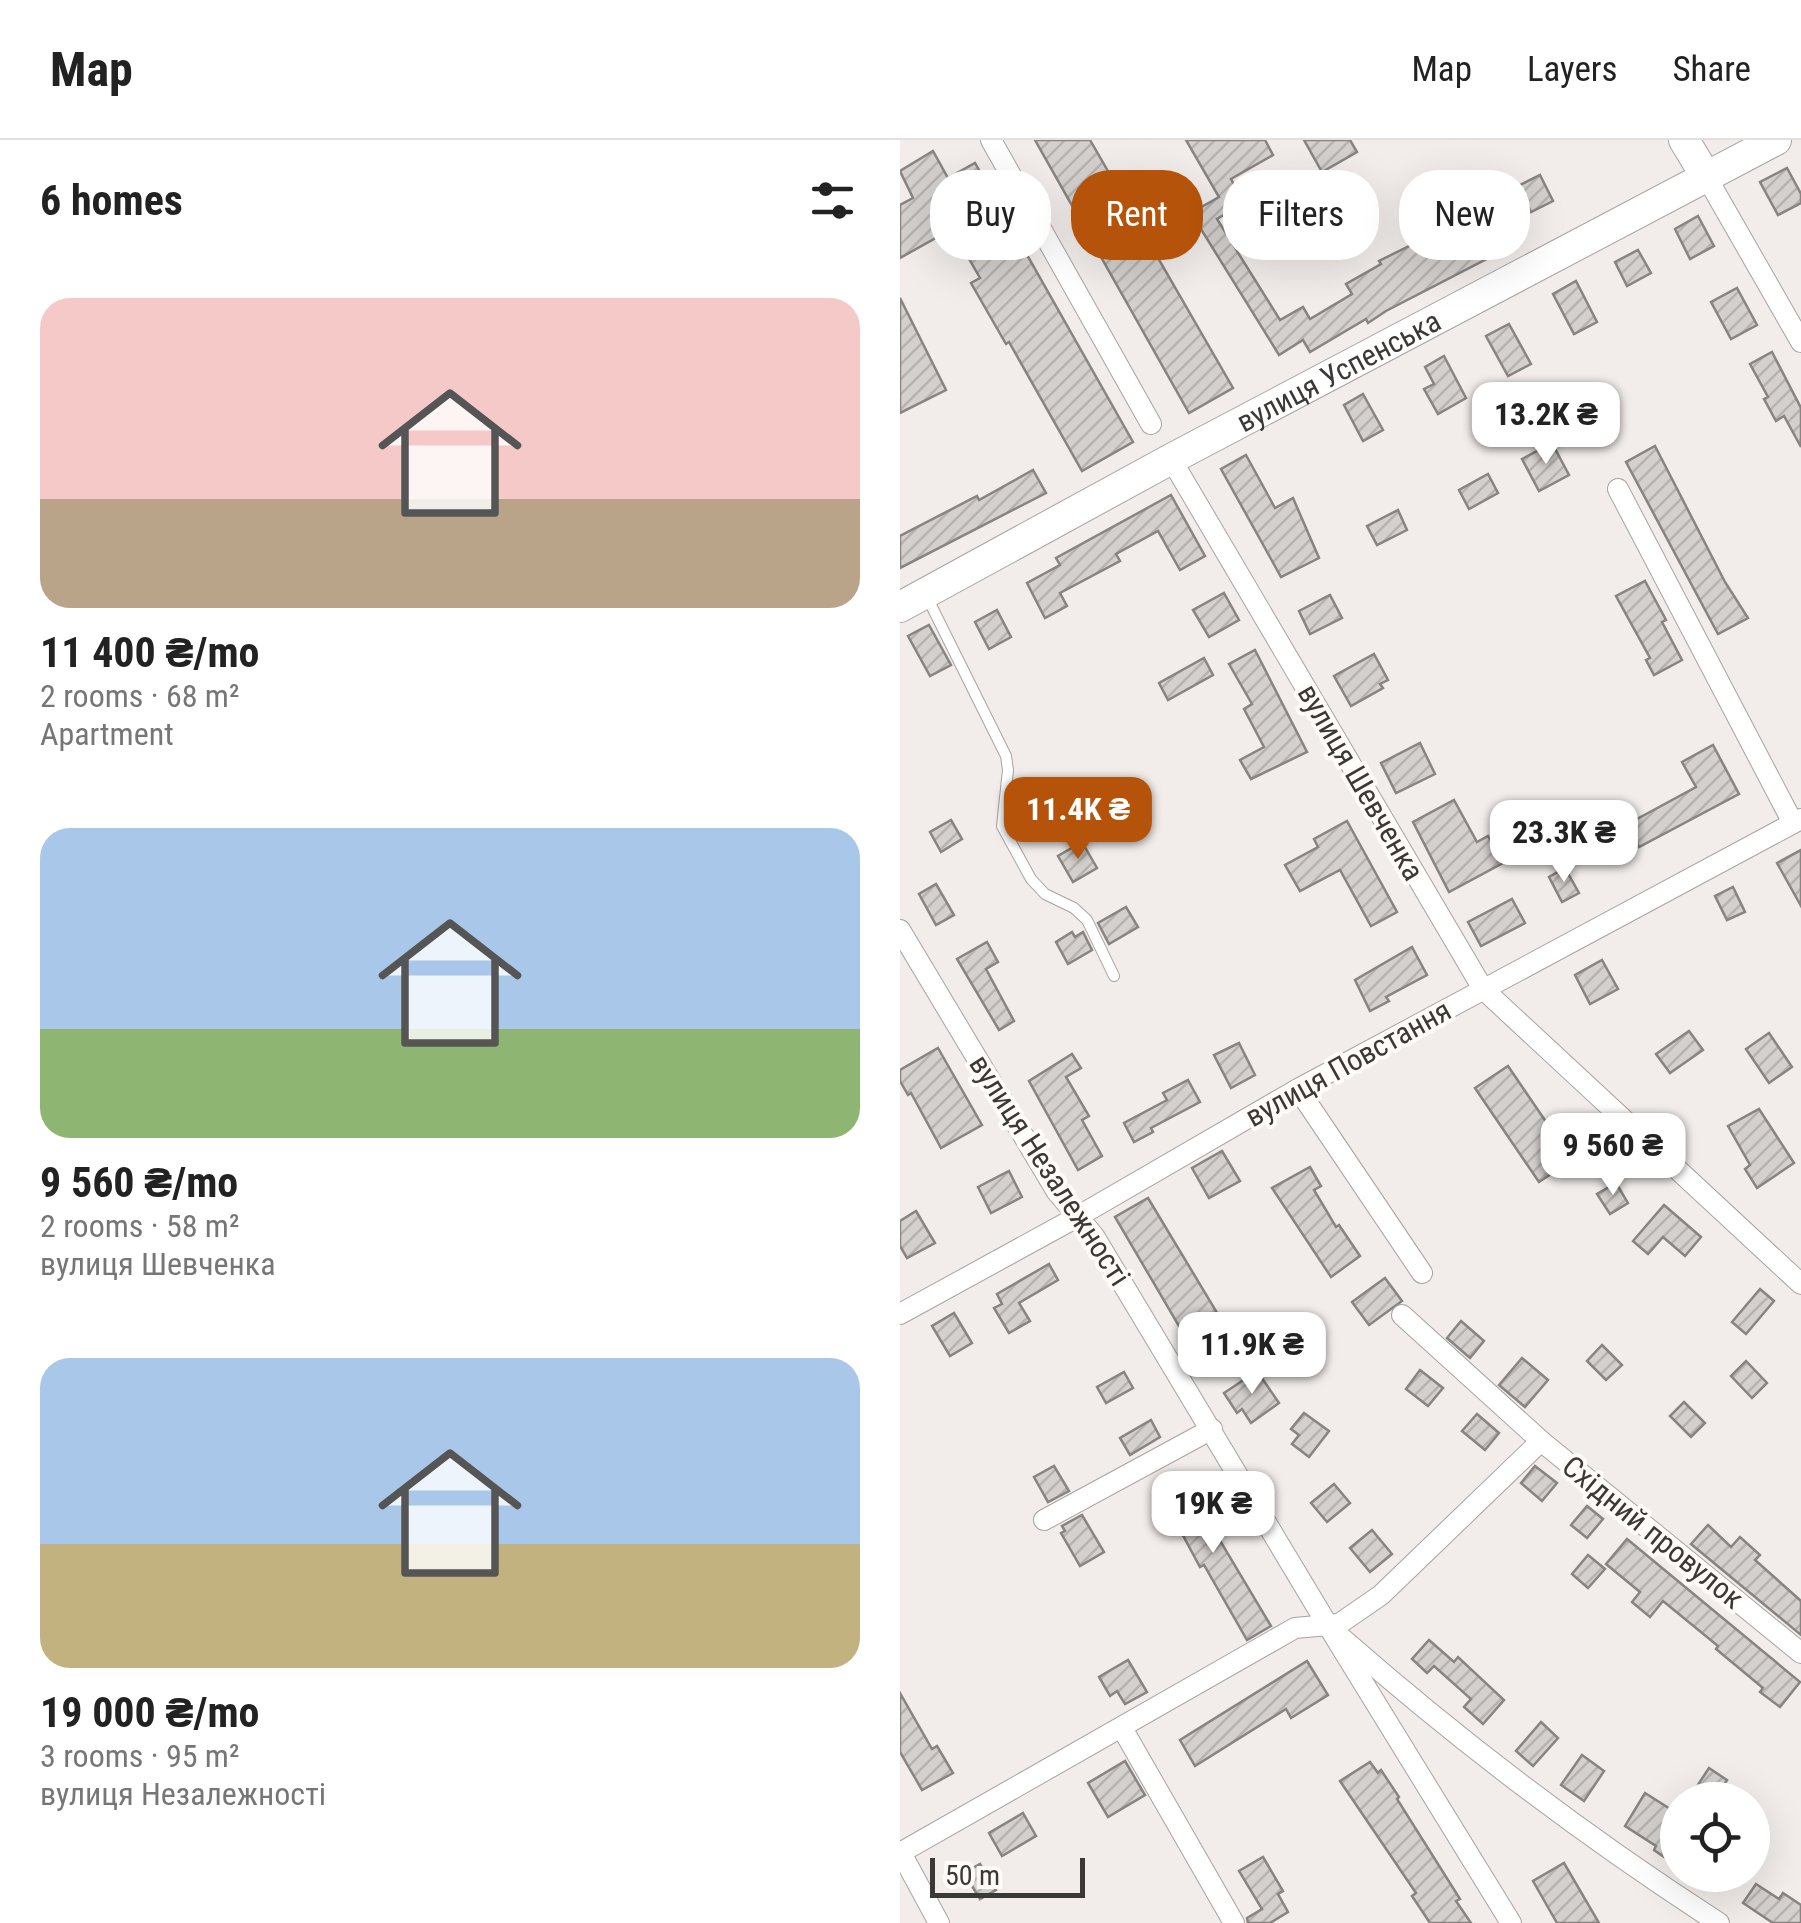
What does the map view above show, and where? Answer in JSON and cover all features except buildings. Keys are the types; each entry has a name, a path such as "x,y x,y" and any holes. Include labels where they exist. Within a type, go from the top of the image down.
{"street":[{"path":"991,140 1151,424"},
{"path":"1684,140 1801,342"},
{"name":"вулиця Успенська","path":"912,600 1776,140"},
{"name":"вулиця Шевченка","path":"1171,459 1483,989 1801,1284"},
{"path":"1618,489 1797,822"},
{"name":"вулиця Повстання","path":"900,1314 1078,1217 1298,1089 1797,822"},
{"name":"вулиця Незалежності","path":"900,930 1057,1192 1094,1236 1326,1624 1511,1923"},
{"path":"1298,1089 1422,1273"},
{"path":"1402,1314 1541,1441"},
{"path":"1044,1520 1212,1429"},
{"name":"Східний провулок","path":"900,1852 1295,1628 1339,1624 1381,1594 1541,1441 1801,1652"},
{"path":"1326,1624 1440,1725 1611,1854 1719,1923"},
{"path":"1122,1728 1234,1923"},
{"path":"900,1852 939,1923"}],"lane":[{"path":"912,600 1006,756 1002,826 1031,879 1045,894 1074,908 1087,920 1114,976"}]}
